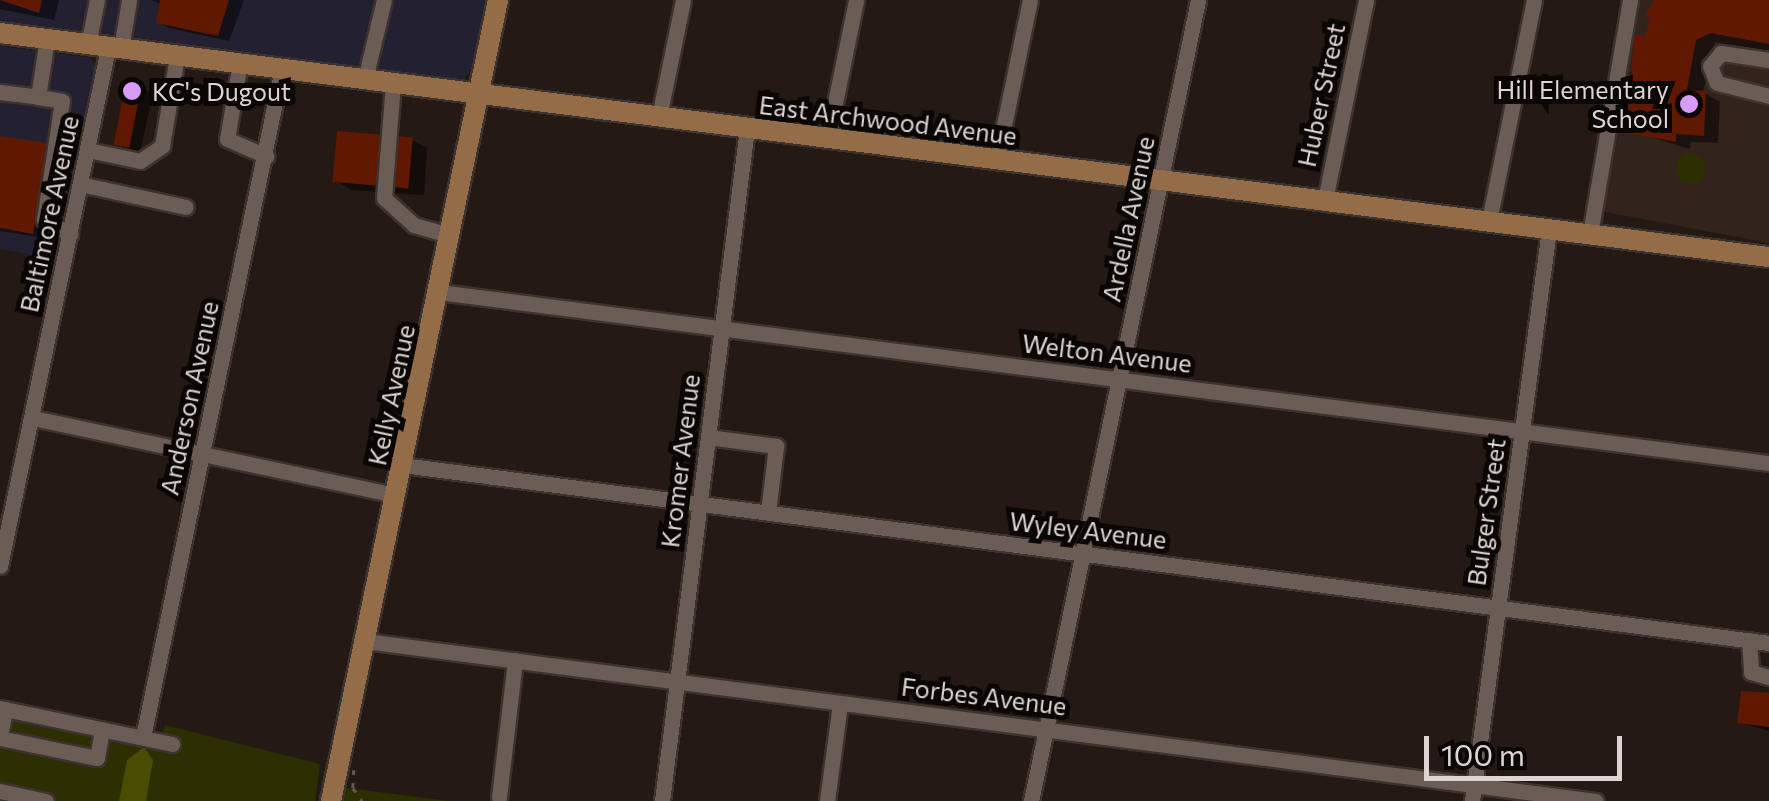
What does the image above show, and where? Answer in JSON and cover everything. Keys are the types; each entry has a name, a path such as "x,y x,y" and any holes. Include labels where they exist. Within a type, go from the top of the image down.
{"main road":[{"name":"Kelly Avenue","path":"331,801 498,0"},
{"name":"East Archwood Avenue","path":"0,33 1769,257"}],"street":[{"path":"96,0 106,47"},
{"path":"106,47 130,0"},
{"path":"365,79 384,0"},
{"path":"660,117 683,0"},
{"path":"828,137 856,0"},
{"path":"996,159 1030,0"},
{"name":"Ardella Avenue","path":"1031,801 1198,0"},
{"name":"Huber Street","path":"1325,200 1366,0"},
{"path":"1489,221 1534,0"},
{"path":"1590,234 1630,0"},
{"path":"38,97 47,39"},
{"name":"Baltimore Avenue","path":"0,566 106,47"},
{"path":"1769,60 1721,53 1710,66 1717,84 1769,96"},
{"path":"88,150 140,161 162,146 177,56"},
{"path":"240,63 227,139 266,156"},
{"name":"Anderson Avenue","path":"143,738 282,69"},
{"path":"394,83 384,198 414,225 450,235"},
{"path":"0,92 62,101 44,220 70,234"},
{"name":"Kromer Avenue","path":"662,801 746,128"},
{"path":"80,184 186,207"},
{"name":"Bulger Street","path":"1473,793 1549,229"},
{"name":"Welton Avenue","path":"439,292 1769,463"},
{"path":"32,418 395,496"},
{"path":"708,438 776,446 768,513"},
{"name":"Wyley Avenue","path":"402,465 1769,643"},
{"path":"1749,640 1751,672 1769,677"},
{"name":"Forbes Avenue","path":"365,641 1046,730 1473,793 1596,801"},
{"path":"499,796 515,660"},
{"path":"827,801 840,703"},
{"path":"102,729 96,758 0,738 2,708 102,729 172,744"},
{"path":"0,791 46,801"}],"shaded area":[{"path":"0,0 487,0 472,68 464,78 451,79 0,22"},
{"name":"Hill Elementary School","path":"1630,0 1769,0 1769,243 1590,209"},
{"path":"0,46 90,58 97,69 53,259 0,249"},
{"path":"144,747 153,760 146,801 119,801 127,760"}],"green space":[{"path":"1691,154 1701,159 1706,169 1701,179 1691,184 1681,179 1676,169 1681,159"},
{"path":"0,717 159,750 165,725 320,764 315,801 0,801"},
{"path":"347,788 449,801 344,801"}],"building":[{"path":"0,0 42,0 39,13"},
{"path":"160,0 229,0 218,36 156,23"},
{"path":"1655,0 1769,0 1769,44 1711,33 1696,40 1687,90 1706,91 1704,136 1676,134 1676,142 1627,133 1634,35 1645,36 1650,19 1645,16"},
{"path":"126,81 142,84 129,148 114,145"},
{"path":"337,131 413,138 408,188 333,182"},
{"path":"0,136 48,143 33,234 0,228"},
{"path":"1741,691 1769,693 1769,727 1737,723"}],"place":[{"name":"KC's Dugout","path":"132,91"},
{"name":"Hill Elementary School","path":"1689,104"}]}
